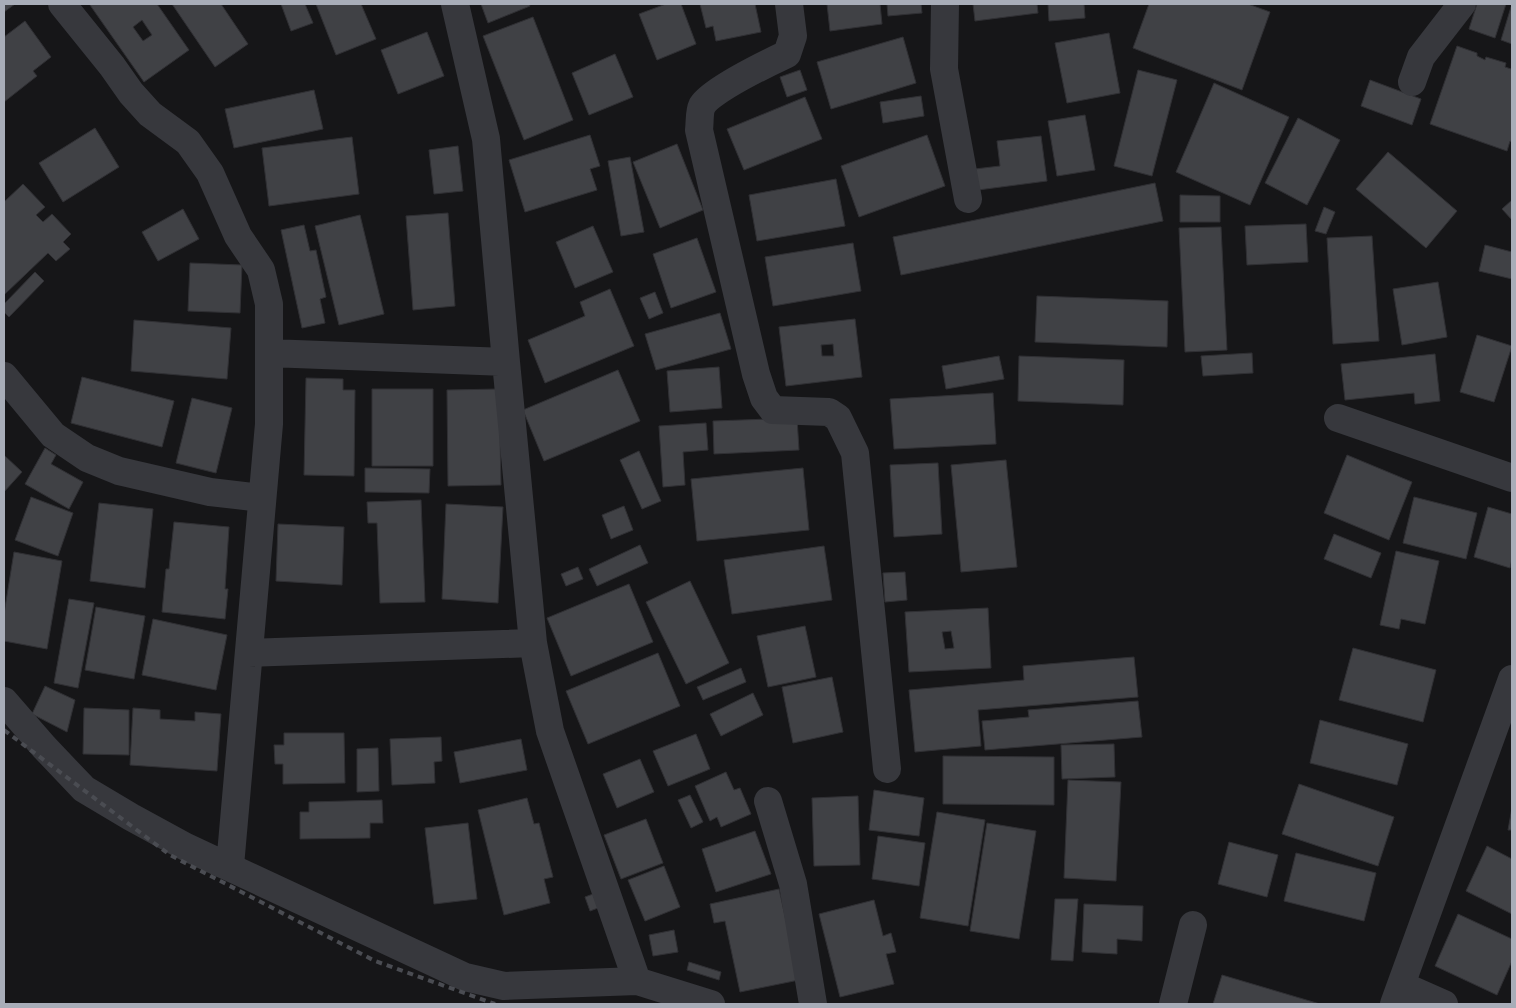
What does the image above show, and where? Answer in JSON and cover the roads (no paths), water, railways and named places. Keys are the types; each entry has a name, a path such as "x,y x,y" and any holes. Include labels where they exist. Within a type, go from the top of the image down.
{"street":[{"path":"62,4 112,66 131,93 150,114 188,142 210,174 238,236 261,270 269,304 269,424 230,866"},
{"path":"455,4 486,139 533,643 550,730 637,981"},
{"path":"789,4 793,36 787,54 710,96 701,107 700,130 756,374 764,398 773,410 829,412 838,418 855,453 887,769"},
{"path":"945,4 944,69 968,199"},
{"path":"1412,82 1421,56 1462,4"},
{"path":"268,353 506,362"},
{"path":"4,376 53,435 87,458 128,473 210,492 262,498"},
{"path":"1338,418 1512,478"},
{"path":"249,653 533,643"},
{"path":"1444,1004 1397,994 1512,679"},
{"path":"4,701 44,747 84,788 186,847 230,866 465,978 504,986 637,981 711,1004"},
{"path":"768,801 793,884 813,1004"},
{"path":"1173,1004 1193,925"}],"railway":[{"path":"4,730 170,855 375,961 495,1004"}]}
